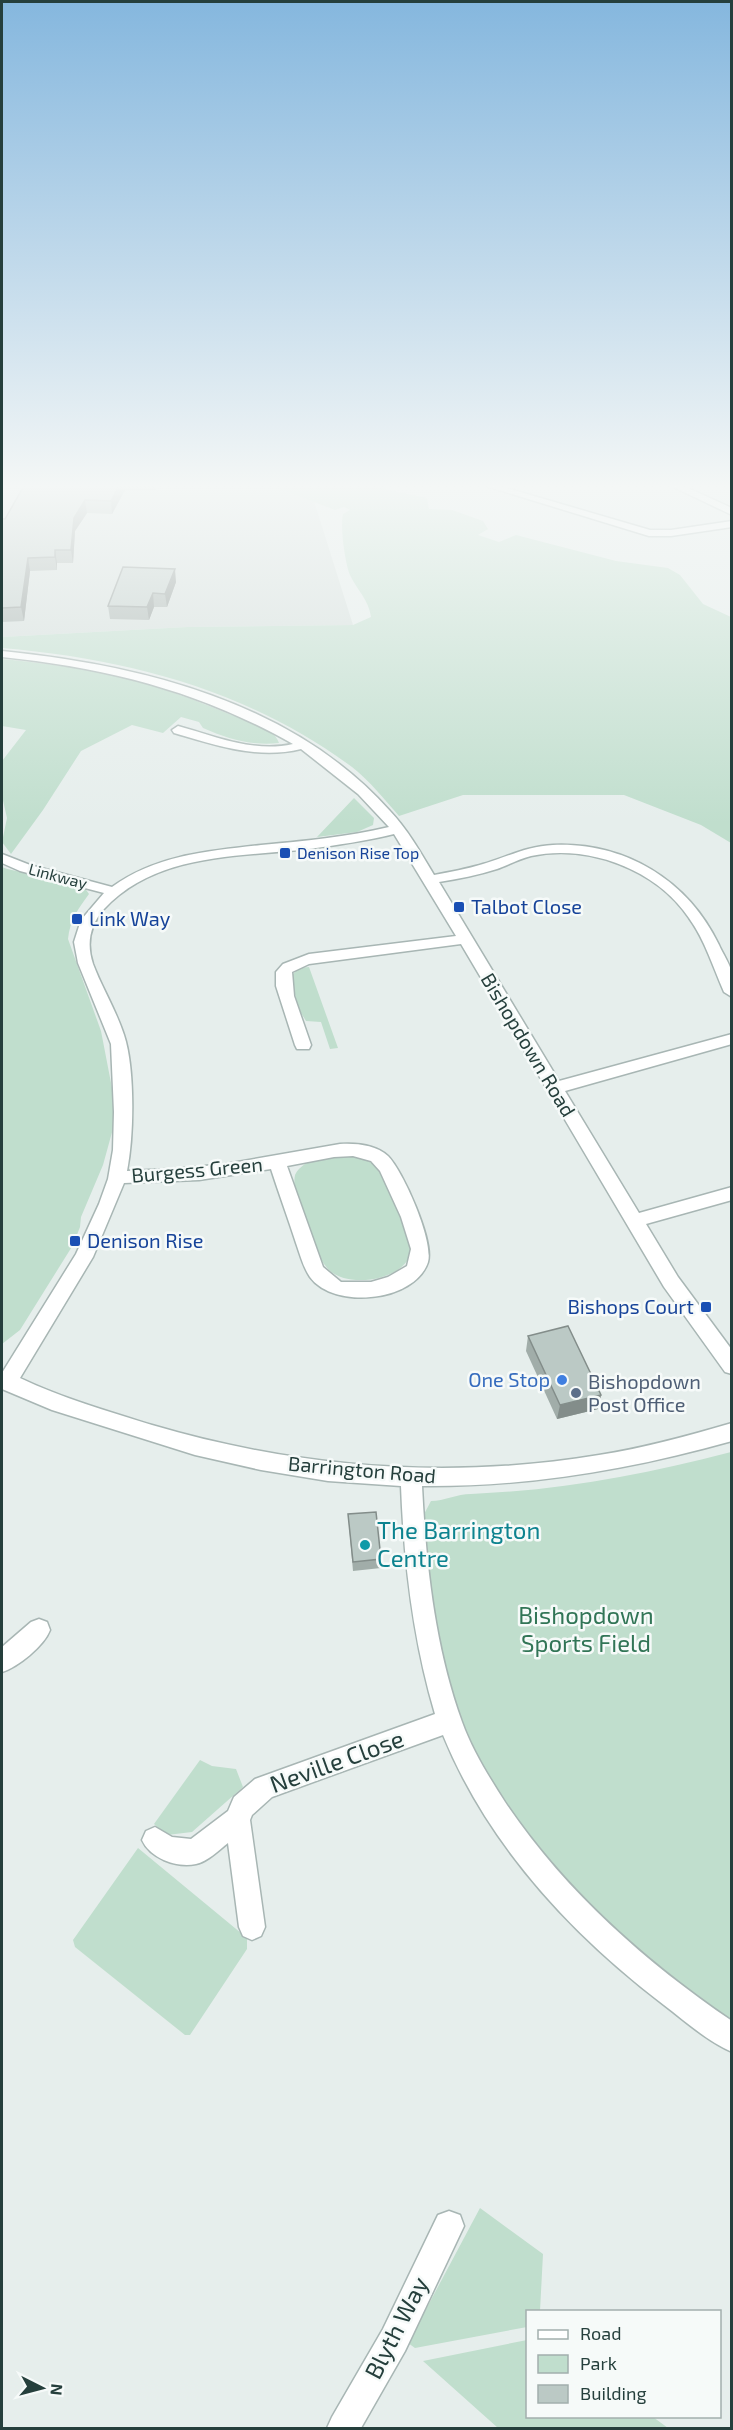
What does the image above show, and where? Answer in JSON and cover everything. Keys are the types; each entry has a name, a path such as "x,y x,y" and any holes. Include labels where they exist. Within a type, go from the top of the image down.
{"street":[{"name":"Bishopdown Road","path":"2,654 97,668 165,684 242,712 303,745 366,794 390,818 396,830 406,840 671,1282 732,1366"},
{"path":"178,730 262,751 281,751 303,745"},
{"path":"4,1381 78,1265 103,1214 117,1177 122,1097 118,1043 81,946 87,923 93,914 115,892 156,867 202,856 342,840 396,830"},
{"path":"430,880 485,868 516,856 543,850 578,851 615,860 656,878 684,901 695,914 732,992"},
{"name":"Linkway","path":"2,858 25,868 115,892"},
{"path":"303,1045 284,985 283,974 286,969 309,959 466,939"},
{"path":"555,1088 732,1039"},
{"name":"Burgess Green","path":"117,1177 181,1176 347,1149 366,1152 382,1160 389,1169 420,1249 417,1266 412,1273 394,1284 351,1292 330,1285 323,1280 315,1270 277,1162"},
{"path":"634,1221 732,1193"},
{"name":"Barrington Road","path":"4,1381 60,1404 197,1446 260,1460 328,1471 411,1478 474,1477 572,1470 630,1460 732,1432"},
{"path":"411,1478 414,1542 419,1581 438,1680 461,1749 501,1820 555,1889 649,1977 732,2038"},
{"path":"2,1661 39,1630"},
{"name":"Neville Close","path":"155,1840 168,1849 195,1852 237,1820 243,1806 264,1788 450,1721"},
{"path":"237,1820 252,1927"},
{"name":"Blyth Way","path":"343,2428 393,2340 449,2226"}],"shaded area":[{"path":"2,597 344,597 353,625 187,627 2,637"}],"green space":[{"path":"363,597 698,597 703,604 731,617 731,843 701,825 624,795 463,795 399,816 371,784 352,767 312,740 271,717 229,698 141,670 96,660 2,648 2,637 187,627 353,625 371,617"},
{"path":"2,659 79,669 152,685 258,724 271,732 279,743 259,743 231,738 203,728 199,722 181,717 163,733 132,725 81,751 11,854 2,842 7,818 2,796 2,761 26,730 2,726"},
{"path":"354,798 374,818 373,825 357,832 317,837"},
{"path":"2,867 73,881 89,894 75,915 68,939 101,1031 112,1088 114,1125 103,1165 81,1217 73,1245 20,1330 2,1344"},
{"path":"309,967 338,1048 330,1049 321,1022 306,1021 298,1008 291,976 299,968"},
{"path":"347,1154 369,1161 381,1170 410,1235 412,1247 406,1263 386,1276 374,1279 348,1279 328,1269 317,1251 297,1197 294,1181 299,1169 311,1161"},
{"name":"Bishopdown Sports Field","path":"731,1452 731,2020 654,1964 582,1898 518,1824 492,1784 470,1742 451,1691 438,1636 422,1525 423,1516 431,1501 466,1494 538,1489 602,1480 666,1468"},
{"path":"200,1760 212,1766 236,1769 243,1787 192,1832 167,1835 154,1824"},
{"path":"138,1848 247,1938 247,1949 190,2035 185,2035 75,1947 73,1940"},
{"path":"480,2208 543,2254 540,2310 526,2310 526,2327 415,2348 408,2343"},
{"path":"526,2340 526,2418 654,2418 668,2428 498,2428 423,2361"}],"building":[{"path":"2,597 22,597 21,607 2,608"},
{"path":"111,597 151,597 147,607 108,606"},
{"name":"One Stop","path":"568,1326 601,1395 560,1405 528,1336"},
{"name":"The Barrington Centre","path":"376,1512 381,1559 353,1562 348,1514"}],"place":[{"name":"Denison Rise Top","path":"285,853"},
{"name":"Talbot Close","path":"459,907"},
{"name":"Link Way","path":"77,919"},
{"name":"Denison Rise","path":"75,1241"},
{"name":"Bishops Court","path":"706,1307"},
{"name":"One Stop","path":"562,1380"},
{"name":"Bishopdown Post Office","path":"576,1393"},
{"name":"The Barrington Centre","path":"365,1545"}]}
